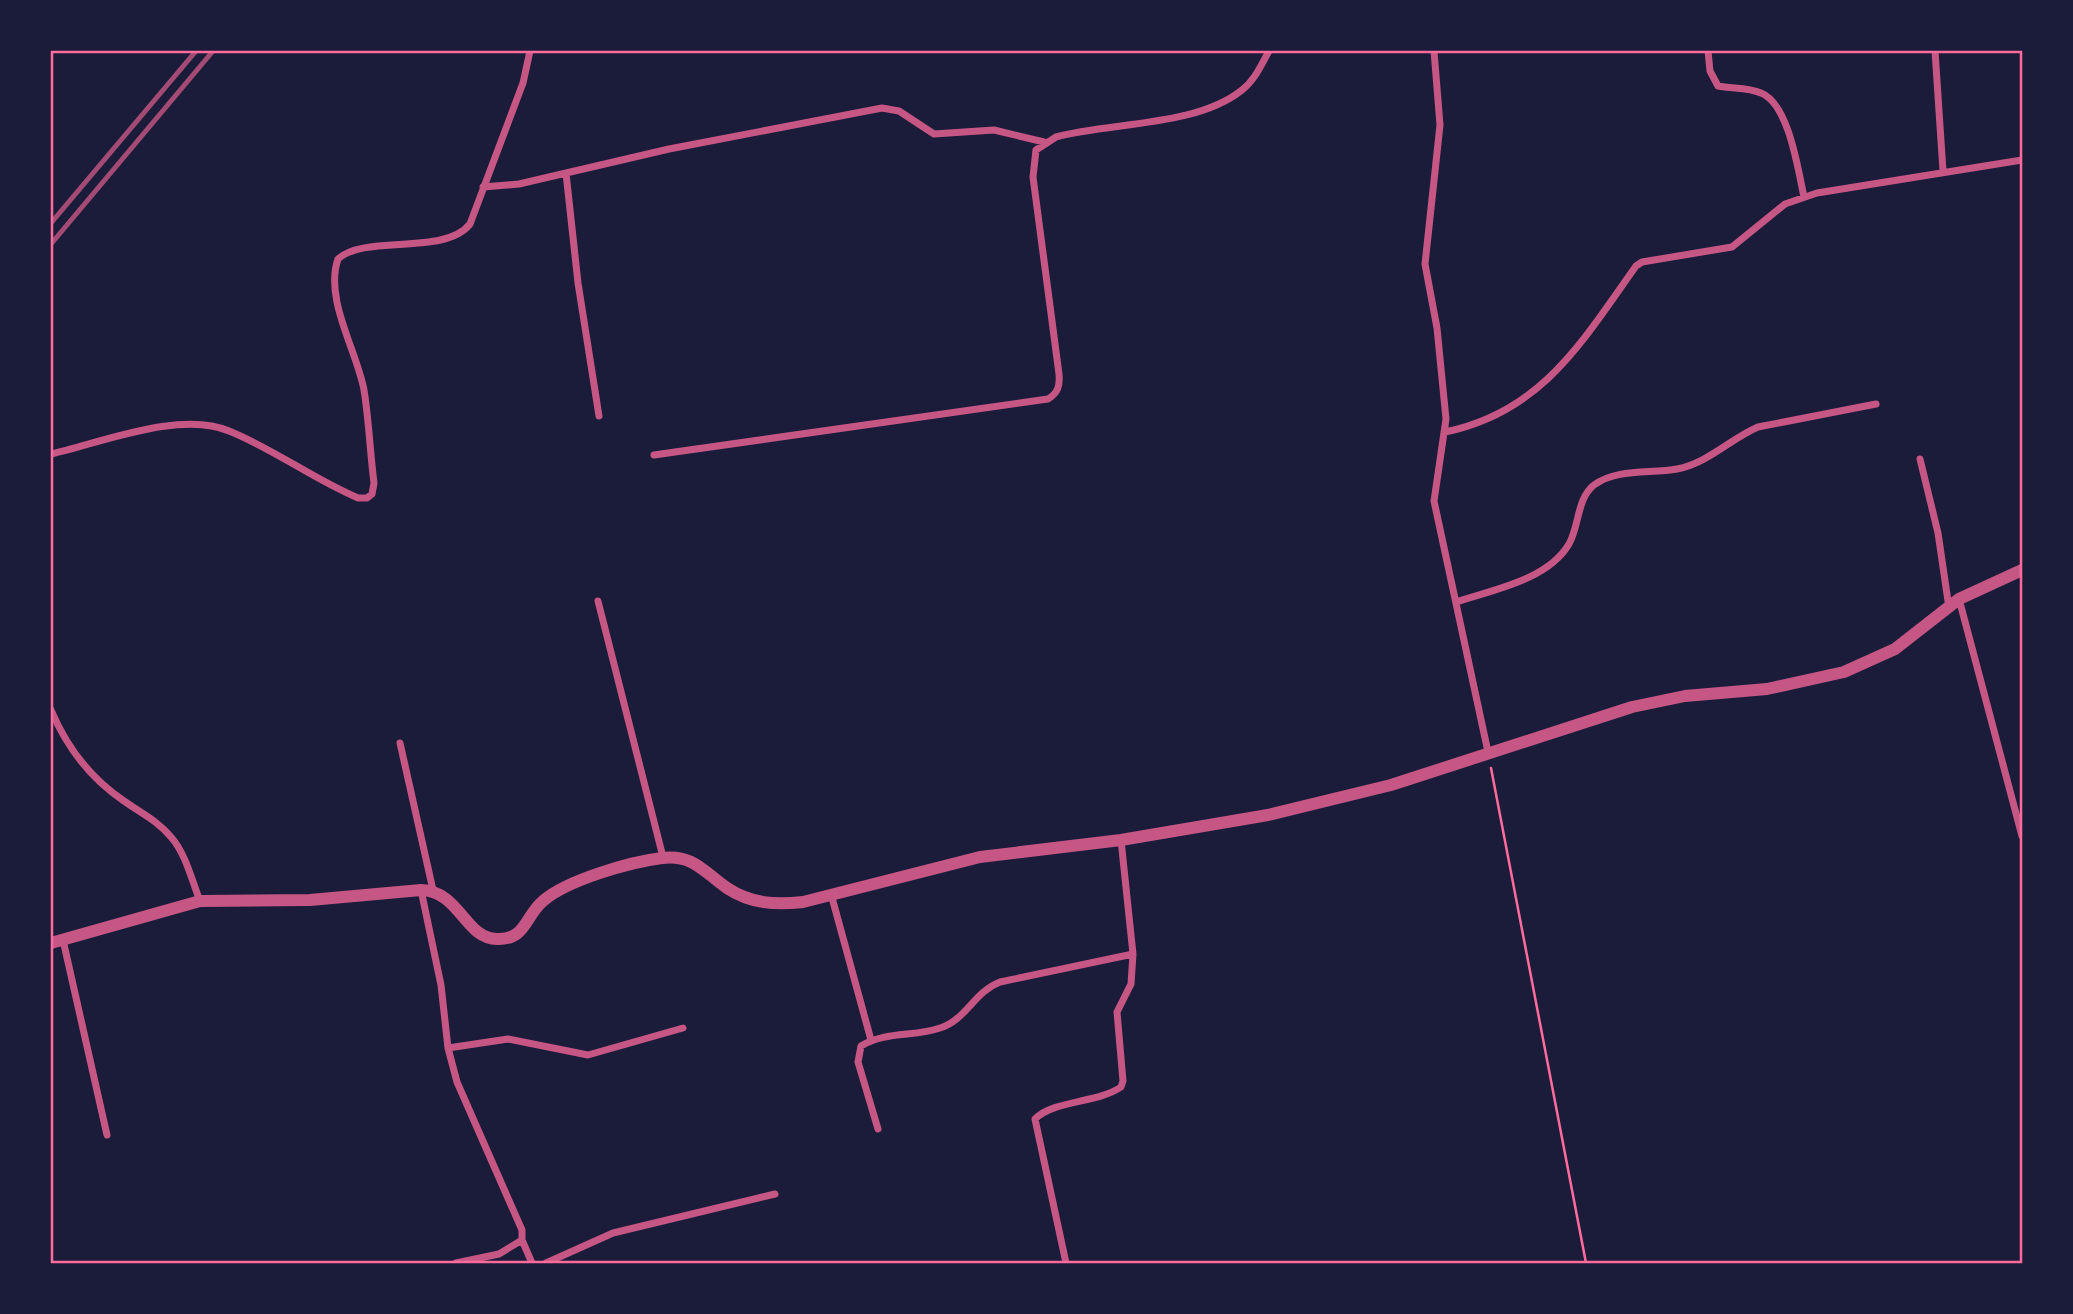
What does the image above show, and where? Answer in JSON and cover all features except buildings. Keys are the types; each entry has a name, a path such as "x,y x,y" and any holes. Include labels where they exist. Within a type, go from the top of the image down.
{"street":[{"path":"51,454 162,427 227,429 347,493 367,498 372,494 374,483 365,393 360,369 343,327 335,275 338,259 359,251 458,235 470,224 523,83 530,51"},
{"path":"654,456 1048,399 1054,395 1059,384 1059,374 1033,177 1037,150 1044,142 1071,133 1197,113 1241,91 1254,78 1269,51"},
{"path":"1434,51 1440,125 1425,264 1443,380 1445,432 1434,501 1488,751"},
{"path":"1708,51 1710,71 1718,86 1763,93 1773,100 1782,115 1794,150 1804,197"},
{"path":"1934,51 1943,171"},
{"path":"483,187 519,184 669,149 882,108 899,111 934,134 994,130 1044,142"},
{"path":"1445,432 1482,423 1502,414 1543,385 1574,351 1636,265 1732,247 1785,204 1804,197 1943,171 2022,160"},
{"path":"566,173 578,284 599,416"},
{"path":"1456,603 1536,574 1552,563 1569,544 1590,488 1600,480 1622,474 1680,468 1701,462 1740,435 1758,427 1876,404"},
{"path":"1920,459 1954,604 2022,836"},
{"path":"107,1135 57,942 200,901 310,900 427,890 458,908 478,932 489,939 501,940 521,933 541,902 576,882 663,858 687,858 728,889 754,901 778,905 980,857 1121,840 1280,812 1391,785 1488,751 1632,707 1685,696 1766,689 1844,672 1895,649 1954,604 2022,570"},
{"path":"598,601 663,858"},
{"path":"51,710 69,748 86,768 104,786 161,825 174,840 200,901"},
{"path":"400,743 427,890 448,1048 467,1105 519,1219 522,1240 532,1263"},
{"path":"1066,1263 1035,1119 1047,1112 1110,1094 1121,1087 1117,1012 1131,984 1133,954 1121,840"},
{"path":"831,894 871,1040"},
{"path":"878,1129 859,1062 861,1046 871,1040 940,1028 955,1020 985,988 1000,982 1133,954"},
{"path":"448,1048 508,1039 587,1055 683,1028"},
{"path":"546,1263 613,1233 775,1194"},
{"path":"456,1263 499,1254 522,1240"}],"path":[{"path":"1488,751 1586,1263"}],"railway":[{"path":"51,223 196,51"},
{"path":"51,244 213,51"}]}
